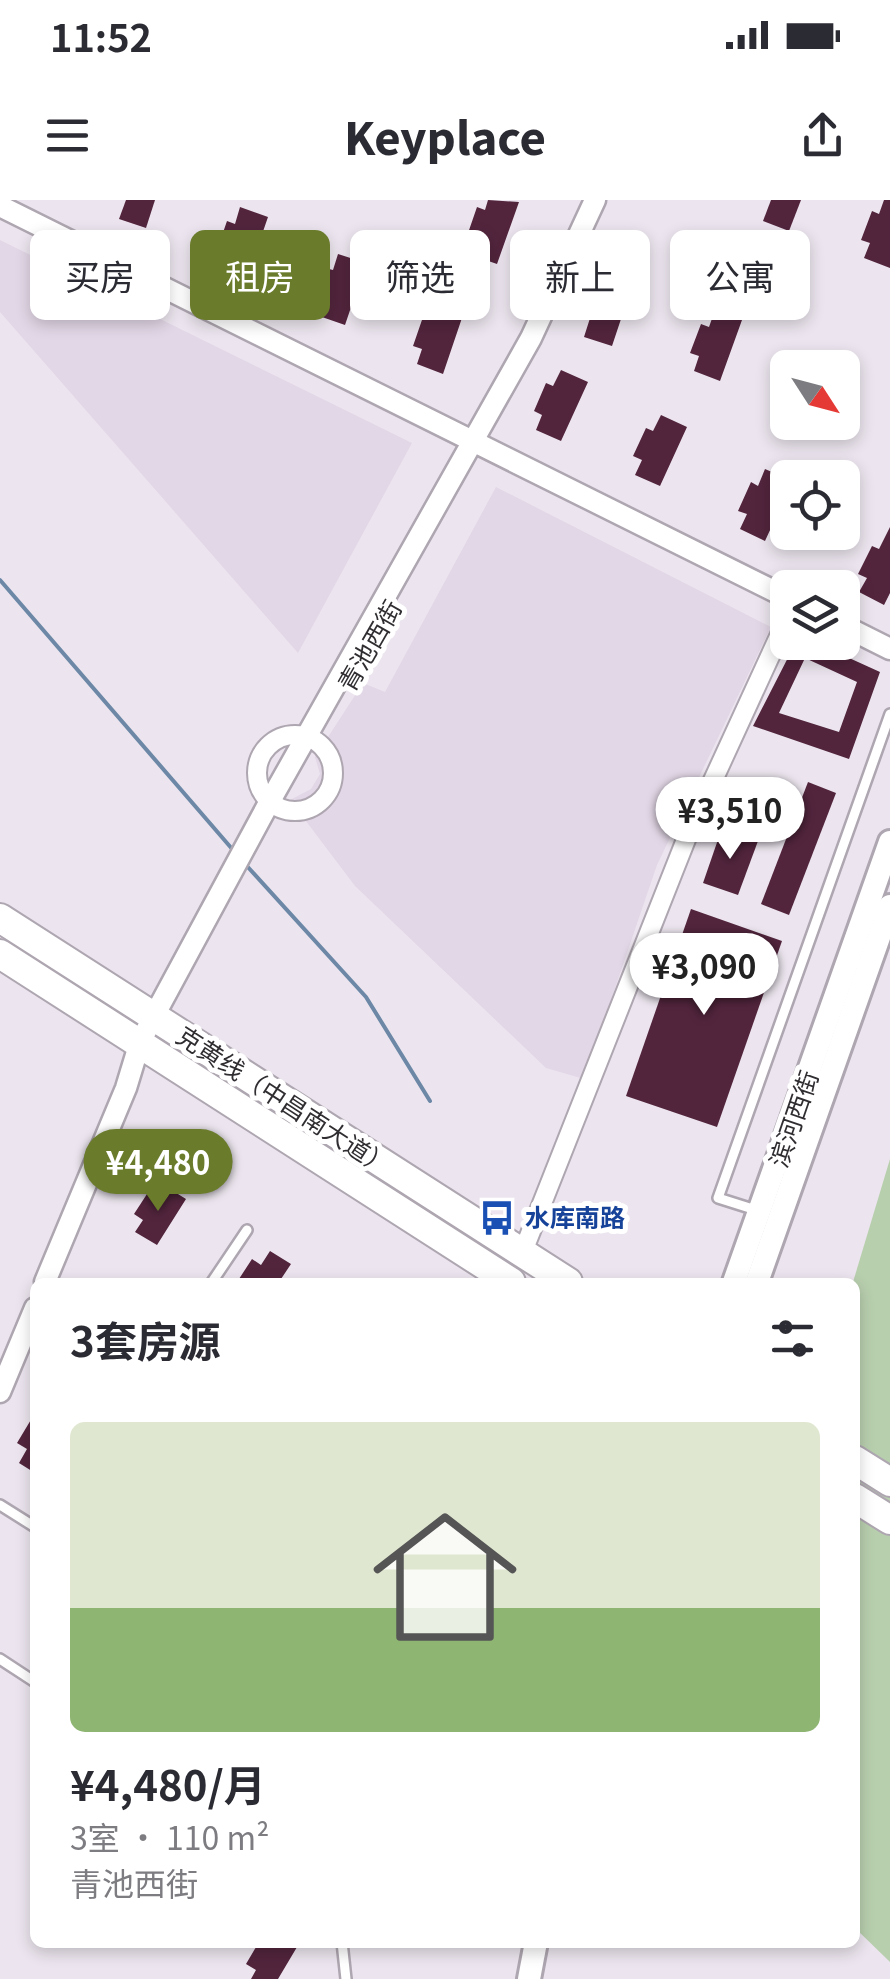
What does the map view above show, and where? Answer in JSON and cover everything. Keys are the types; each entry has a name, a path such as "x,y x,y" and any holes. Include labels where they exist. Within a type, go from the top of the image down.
{"highway":[{"name":"克黄线（中昌南大道）","path":"0,918 561,1278"},
{"name":"克黄线（中昌南大道）","path":"0,954 506,1278"},
{"path":"860,1463 890,1482"},
{"path":"860,1501 890,1520"}],"main road":[{"name":"滨河西街","path":"740,1278 890,842"},
{"name":"滨河西街","path":"740,1278 890,906"},
{"path":"529,1979 535,1948"}],"street":[{"name":"青池西街","path":"477,445 552,298 596,200"},
{"name":"青池西街","path":"48,1278 158,1020 311,739 552,318 606,200"},
{"path":"0,206 770,589"},
{"path":"860,635 890,650"},
{"path":"522,1254 687,837 770,656"},
{"path":"286,736 311,739 333,766 330,791 312,808 300,811 275,804 257,775 265,750 286,736"},
{"path":"0,1392 30,1320"}],"lane":[{"path":"761,1212 718,1198 890,714"},
{"path":"215,1278 248,1230"},
{"path":"0,1506 30,1523"},
{"path":"0,1659 30,1679"},
{"path":"343,1948 346,1979"}],"shaded area":[{"path":"0,240 30,255 30,320 162,320 412,443 298,653 0,312"},
{"path":"496,487 770,626 657,865 584,1079 546,1068 355,886 290,800 311,789 320,774 315,757 363,683 385,692"}],"green space":[{"path":"890,1159 890,1962 860,1933 860,1278 854,1278"}],"building":[{"path":"126,200 155,200 146,228 119,219"},
{"path":"488,200 519,202 497,264 490,262 490,230 469,230 477,207 485,210"},
{"path":"771,200 801,200 789,230 763,221"},
{"path":"884,200 890,200 890,268 864,258 870,243 861,240 872,211 879,214"},
{"path":"240,207 268,217 264,230 224,230 227,221 235,224"},
{"path":"338,254 350,258 350,310 345,325 330,320 330,269 333,270"},
{"path":"422,320 461,320 443,374 417,364 422,349 413,346"},
{"path":"589,320 621,320 612,346 584,337"},
{"path":"711,320 742,320 720,381 694,371 699,356 690,353 701,324 709,327"},
{"path":"561,370 588,382 561,441 536,430 542,415 534,411 546,383 553,386"},
{"path":"661,415 687,427 660,486 635,475 642,460 633,456 646,428 653,431"},
{"path":"765,469 770,471 770,530 765,541 740,529 747,514 738,511 751,482 758,486"},
{"path":"890,527 890,593 884,605 860,593 867,578 860,575 860,570 872,546 879,549"},
{"path":"787,660 804,660 779,713 839,732 857,682 809,660 854,660 880,672 849,759 753,726"},
{"path":"808,782 836,793 789,915 761,904"},
{"path":"722,828 758,841 738,895 703,883"},
{"path":"691,909 782,941 717,1127 626,1096"},
{"path":"165,1186 186,1199 157,1245 135,1232 143,1220 134,1214 147,1194 156,1200"},
{"path":"270,1251 291,1264 282,1278 240,1278 252,1259 261,1265"},
{"path":"30,1421 30,1470 19,1463 27,1449 17,1443"},
{"path":"255,1948 296,1948 278,1979 251,1979 256,1970 246,1964"}],"waterway":[{"path":"0,580 233,850"},
{"path":"246,865 366,997 430,1101"}],"place":[{"name":"水库南路","path":"497,1218"}]}
